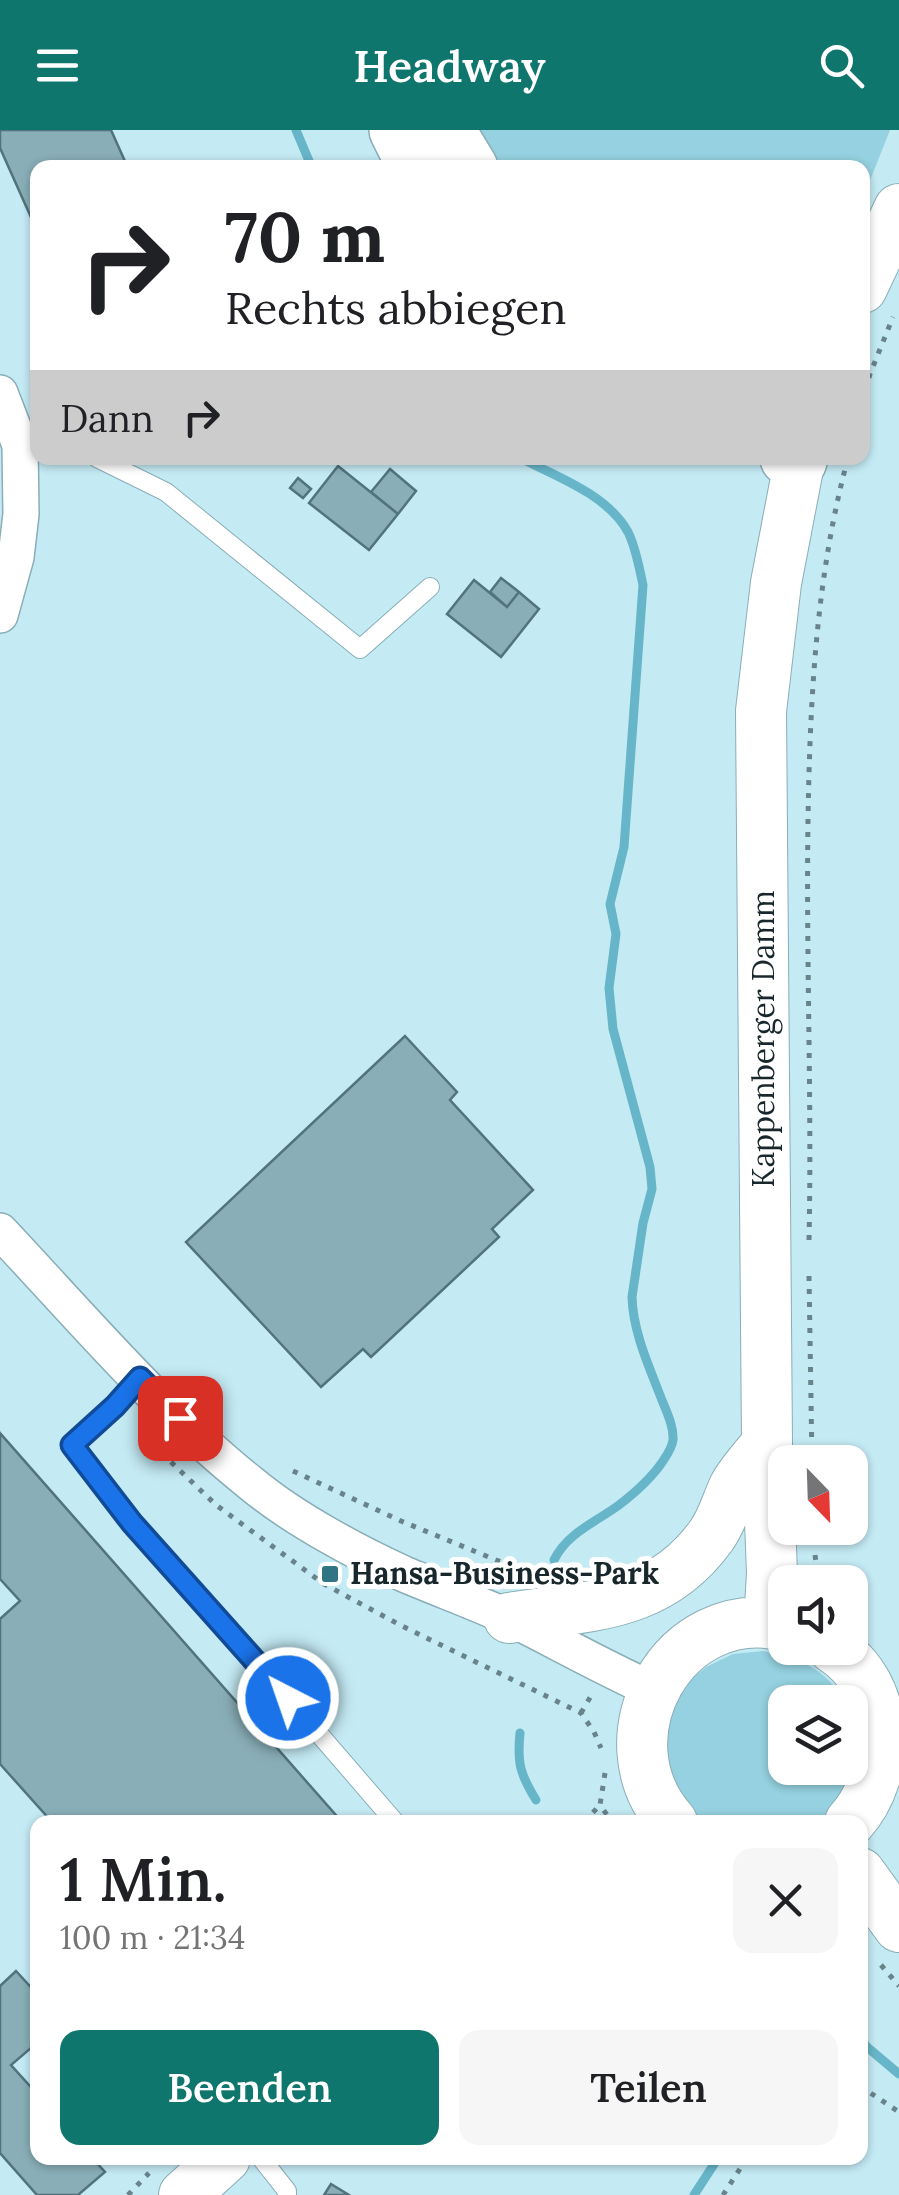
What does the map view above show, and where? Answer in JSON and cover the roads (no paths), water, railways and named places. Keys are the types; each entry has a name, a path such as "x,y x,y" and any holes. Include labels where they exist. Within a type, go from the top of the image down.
{"highway":[{"path":"397,130 412,160"},
{"path":"447,130 465,160"}],"main road":[{"path":"870,271 899,210"},
{"name":"Kappenberger Damm","path":"772,1565 767,1444 761,711 776,584 807,465"},
{"path":"509,1618 628,1599 683,1568 713,1533 736,1484 767,1444"},
{"path":"665,1815 650,1790 642,1757 642,1723 653,1690 673,1661 701,1639 734,1626 768,1624"},
{"path":"852,1665 870,1688 881,1728 879,1769 864,1807 857,1815"},
{"path":"868,1884 899,1927"},
{"path":"184,2195 217,2165"}],"street":[{"path":"0,393 29,445 16,557 0,615"},
{"path":"0,1232 200,1439 255,1487 316,1527 400,1572 509,1618 606,1670 653,1690"}],"lane":[{"path":"111,465 166,492 360,648 430,587"},
{"path":"140,1378 72,1445 132,1523 389,1815"},
{"path":"267,2165 288,2191 287,2195"}],"waterway":[{"path":"296,130 309,160"},
{"path":"534,465 595,497 619,519 633,544 643,585 624,847 610,904 616,934 609,988 613,1029 650,1167 652,1189 643,1223 633,1310 673,1434 669,1451 648,1479 619,1505 574,1535 554,1560"},
{"path":"520,1733 521,1768 536,1800"},
{"path":"868,2048 899,2074"},
{"path":"694,2195 713,2165"}],"place":[{"name":"Hansa-Business-Park","path":"330,1574"}]}
